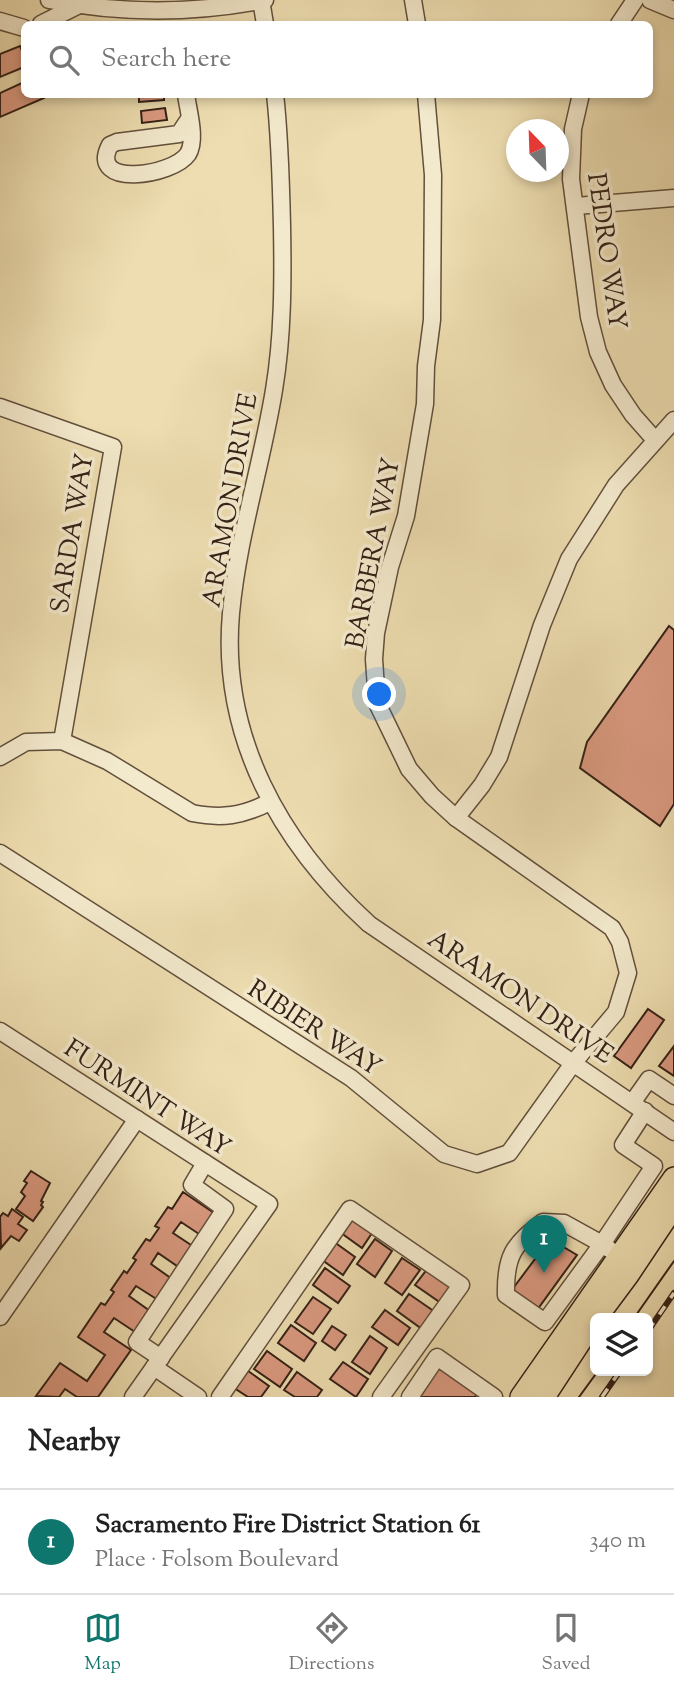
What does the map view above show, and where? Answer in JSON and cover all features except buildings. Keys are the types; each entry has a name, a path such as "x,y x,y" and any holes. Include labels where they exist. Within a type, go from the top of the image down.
{"main road":[{"path":"594,1313 611,1250 674,1178"},
{"path":"595,1313 628,1275 674,1206"},
{"path":"521,1397 590,1318"},
{"path":"544,1397 590,1320"}],"street":[{"path":"48,0 177,18 197,11 262,0 265,21"},
{"path":"413,0 416,21"},
{"path":"622,21 635,0"},
{"path":"650,0 674,10"},
{"path":"47,21 79,5"},
{"path":"0,21 21,27"},
{"path":"186,98 189,119 191,137 188,154 164,170 121,175 113,171 108,164 106,158 110,145 178,134 189,119"},
{"name":"ARAMON DRIVE","path":"275,98 281,161 281,321 275,387 236,575 231,614 231,657 236,703 249,755 270,802 317,872 369,924 639,1107 671,1124"},
{"name":"BARBERA WAY","path":"426,98 433,175 432,320 426,366 425,404 406,516 390,567 376,633 374,659 377,703 409,769 432,796 456,818 612,928 620,942 628,973 616,1012 574,1062"},
{"name":"PEDRO WAY","path":"580,98 571,149 571,179 589,317 598,352 613,384 626,405 655,440"},
{"path":"576,206 674,198"},
{"name":"SARDA WAY","path":"0,407 113,447 62,741"},
{"path":"456,818 482,785 499,757 542,625 569,559 616,485 674,420"},
{"path":"0,757 26,742 62,741 107,761 191,813 238,816 270,802"},
{"name":"RIBIER WAY","path":"0,853 351,1078 444,1154 477,1164 509,1153 574,1062"},
{"name":"FURMINT WAY","path":"1,1034 269,1204 158,1362"},
{"path":"611,1250 564,1223 543,1222 524,1236 511,1253 506,1277 506,1295 545,1322 566,1294 611,1250 654,1166 623,1145 649,1079 674,1096"},
{"path":"0,1317 137,1119"},
{"path":"198,1397 137,1342 225,1209 192,1185 205,1163"},
{"path":"220,1397 350,1209 461,1285 381,1397"},
{"path":"566,1294 590,1313"},
{"path":"410,1397 437,1357 493,1397"},
{"path":"135,1396 158,1362"}],"tram line":[{"path":"638,1313 674,1261"},
{"path":"579,1397 594,1376"}],"railway":[{"path":"653,1324 674,1293"},
{"path":"602,1397 617,1376"}],"place":[{"name":"Sacramento Fire District Station 61","path":"544,1273"}]}
